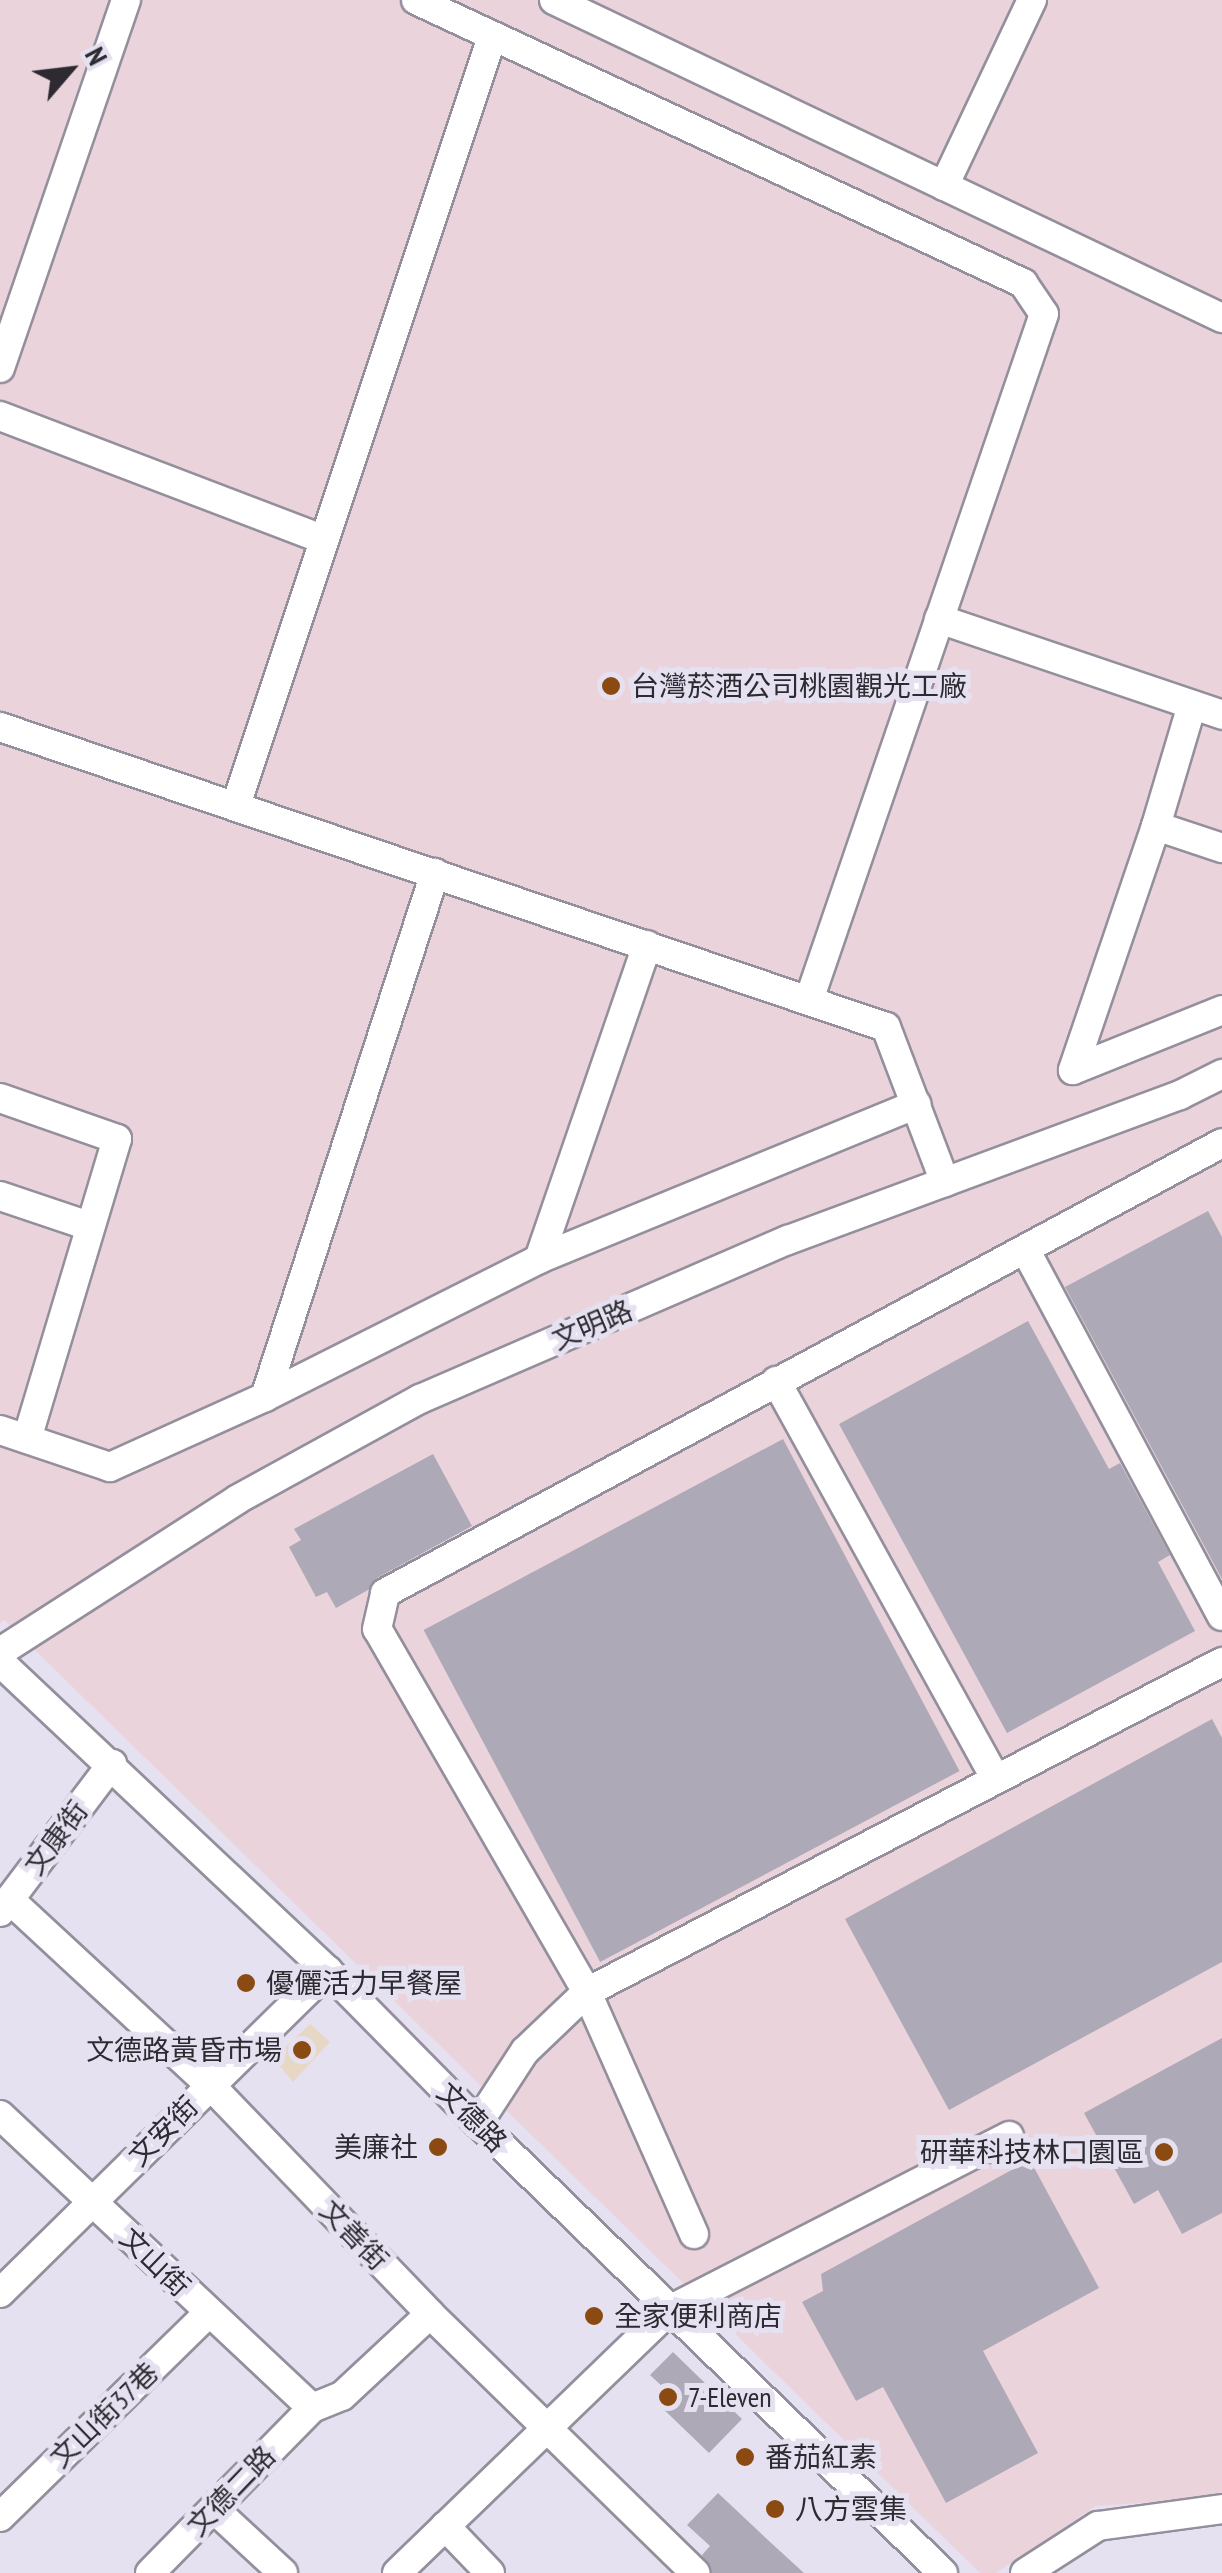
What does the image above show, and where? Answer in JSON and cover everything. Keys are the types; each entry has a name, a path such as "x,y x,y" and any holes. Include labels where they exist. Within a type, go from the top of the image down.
{"street":[{"path":"0,368 126,0"},
{"path":"416,0 1024,282 1044,314 809,1000"},
{"path":"554,0 1222,318"},
{"path":"944,186 1032,0"},
{"path":"236,805 492,36"},
{"path":"0,416 324,540"},
{"path":"939,618 1222,715"},
{"path":"1192,705 1156,826 1072,1070 1222,1010"},
{"path":"0,727 886,1027 946,1182"},
{"path":"1156,826 1222,848"},
{"path":"265,1398 436,873"},
{"path":"539,1259 647,945"},
{"name":"文明路","path":"0,1652 238,1499 420,1399 788,1240 1180,1095 1222,1074"},
{"path":"0,1098 117,1139 13,1435 110,1467 265,1398 539,1259 916,1104"},
{"path":"694,2234 588,1992 377,1629 385,1593 776,1381 1026,1252 1222,1143"},
{"path":"0,1196 89,1226"},
{"path":"1026,1252 1222,1616"},
{"path":"776,1381 996,1779"},
{"name":"文德路","path":"0,1662 328,1971 669,2310 943,2573"},
{"path":"478,2123 525,2050 588,1992 1222,1662"},
{"name":"文康街","path":"5,1906 112,1764"},
{"name":"文善街","path":"5,1906 210,2085 430,2314 695,2573"},
{"name":"文安街","path":"0,2293 328,1971"},
{"name":"文山街","path":"0,2115 312,2408"},
{"path":"398,2573 669,2310 1008,2136"},
{"name":"文山街37巷","path":"0,2517 208,2313"},
{"name":"文德二路","path":"150,2573 312,2408 342,2396 430,2314"},
{"path":"214,2509 283,2573"},
{"path":"1026,2573 1098,2526 1222,2509"},
{"path":"446,2526 490,2573"}],"shaded area":[{"path":"0,0 1222,0 1222,2498 1096,2506 996,2573 980,2573 4,1620 0,1624"},
{"name":"文德路黃昏市場","path":"310,2024 330,2042 293,2082 273,2058"}],"building":[{"path":"1208,1211 1222,1237 1222,1579 1065,1287"},
{"path":"1028,1321 1109,1469 1120,1463 1170,1555 1158,1562 1195,1631 1007,1733 839,1424"},
{"path":"783,1439 960,1771 600,1962 424,1630"},
{"path":"433,1454 472,1526 377,1578 368,1590 336,1608 327,1592 316,1597 289,1547 301,1540 294,1529"},
{"path":"1212,1719 1222,1738 1222,1962 949,2110 845,1919"},
{"name":"研華科技林口園區","path":"1222,2038 1222,2213 1182,2234 1158,2190 1134,2204 1084,2113"},
{"path":"1030,2160 1099,2288 983,2351 1038,2453 946,2503 883,2387 856,2401 802,2302 823,2291 821,2274"},
{"path":"673,2352 742,2419 709,2453 655,2401 666,2390 650,2375"},
{"path":"718,2493 804,2573 712,2573 702,2555 710,2546 687,2525"}],"place":[{"name":"台灣菸酒公司桃園觀光工廠","path":"611,686"},
{"name":"優儷活力早餐屋","path":"246,1983"},
{"name":"文德路黃昏市場","path":"302,2050"},
{"name":"美廉社","path":"438,2147"},
{"name":"研華科技林口園區","path":"1164,2152"},
{"name":"全家便利商店","path":"594,2316"},
{"name":"7-Eleven","path":"668,2397"},
{"name":"番茄紅素","path":"745,2457"},
{"name":"八方雲集","path":"775,2509"}]}
